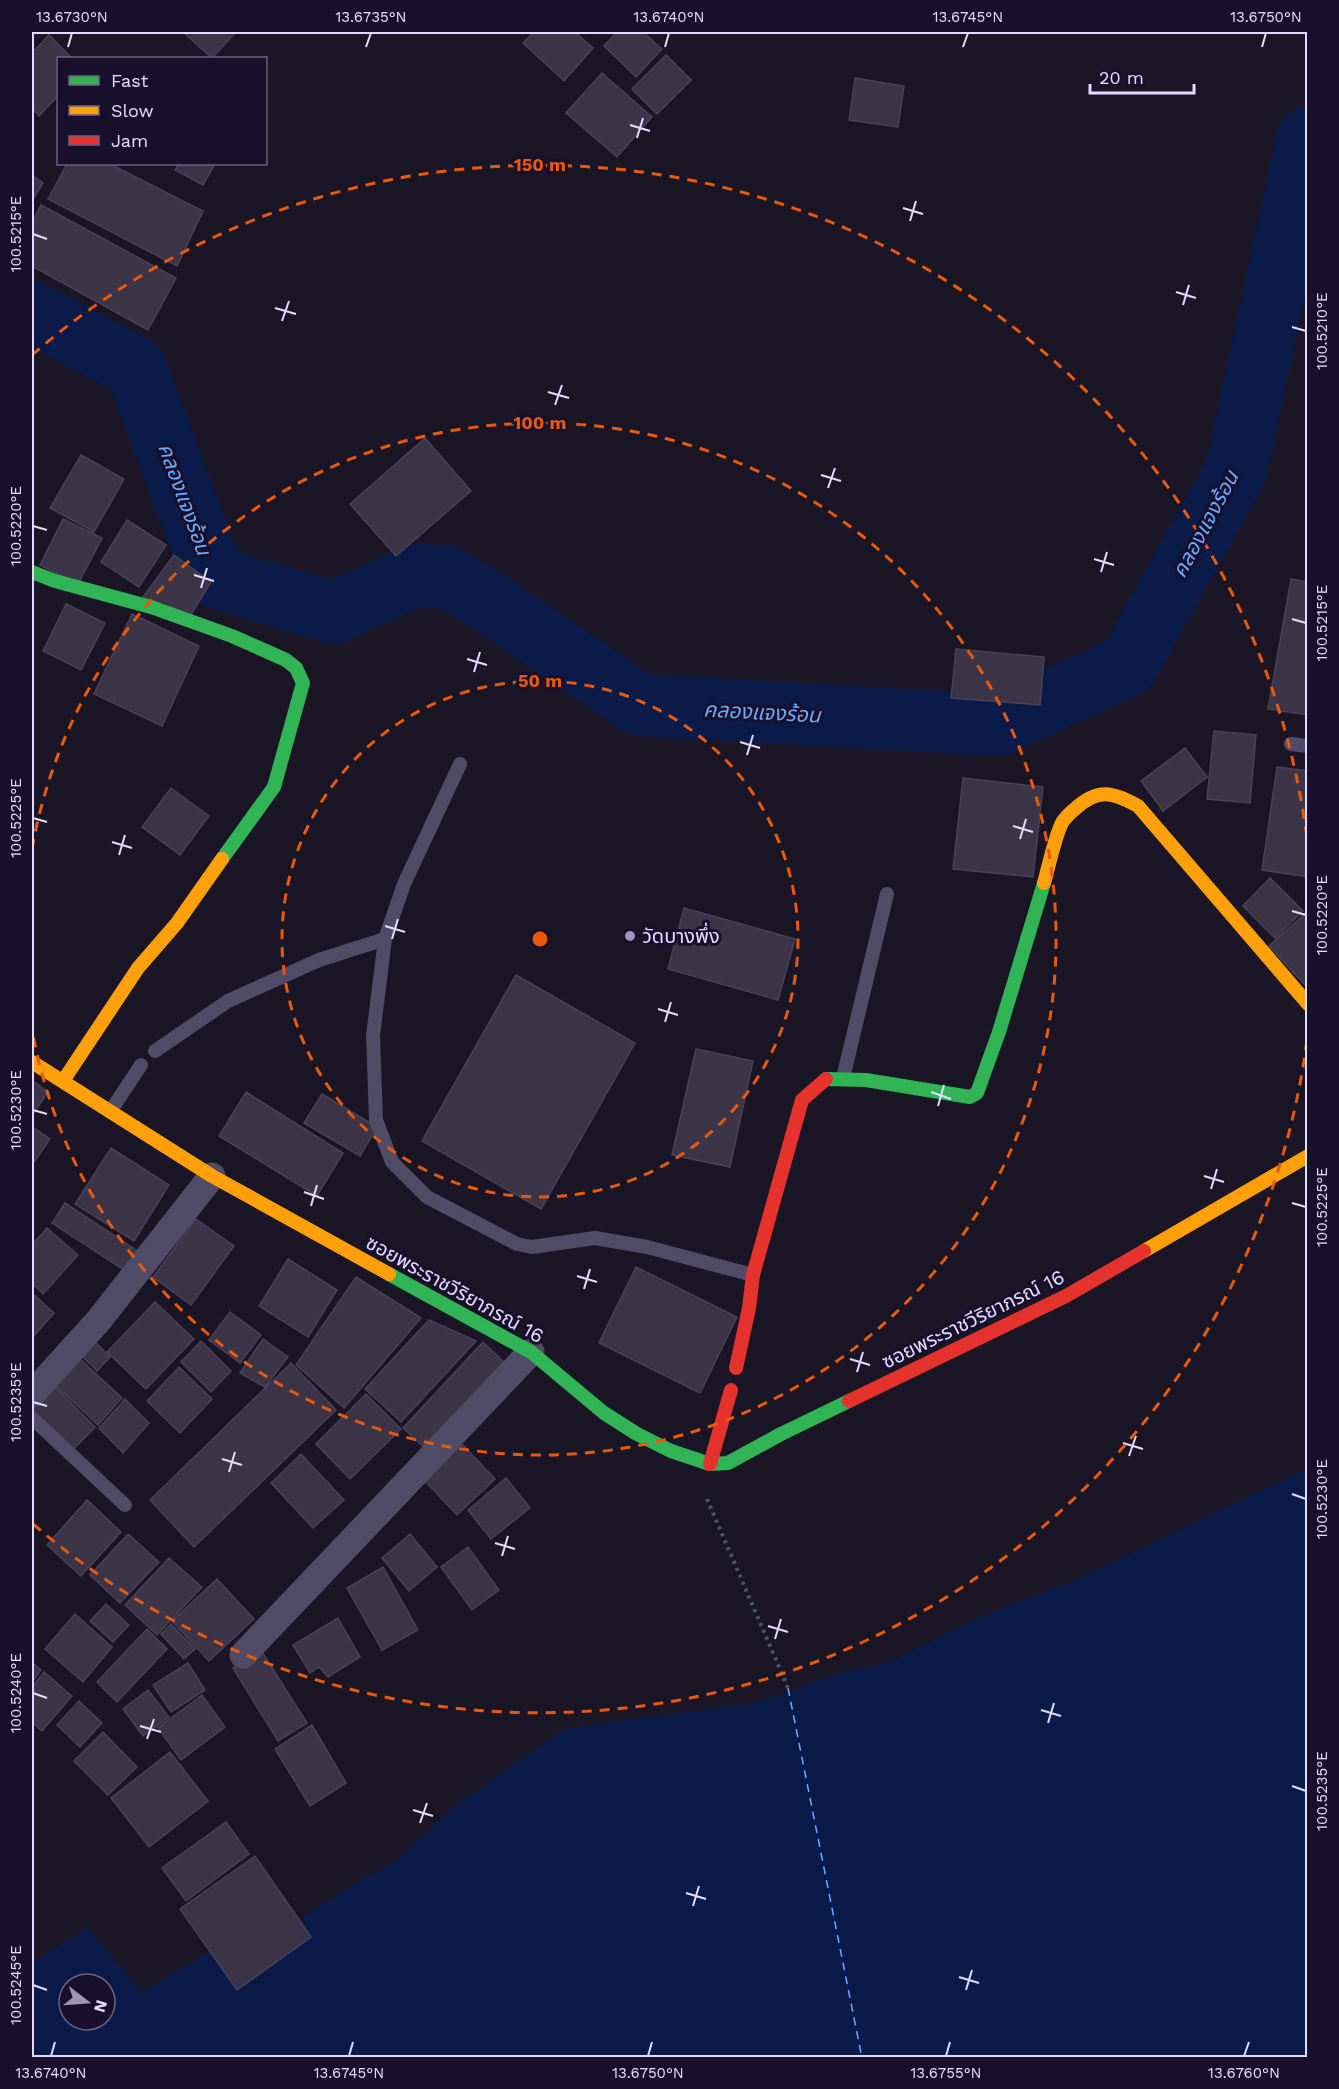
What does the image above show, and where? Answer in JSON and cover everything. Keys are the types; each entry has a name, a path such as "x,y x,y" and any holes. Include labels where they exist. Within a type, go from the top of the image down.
{"street":[{"path":"32,572 55,581 151,607 232,636 286,660 301,676 303,683 293,726 274,787 177,923 138,968 63,1081"},
{"path":"736,1368 749,1308 753,1275 802,1100 825,1079 843,1078 970,1097 977,1092 999,1032 1062,822 1080,802 1104,793 1122,796 1138,806 1308,1004"},
{"name":"ซอยพระราชวีริยาภรณ์ 16","path":"32,1062 212,1176 531,1352 604,1413 637,1434 671,1451 710,1464 728,1463 781,1434 1066,1296 1308,1156"},
{"path":"32,1394 99,1320 212,1176"},
{"path":"243,1655 531,1352"},
{"path":"710,1464 731,1390"}],"lane":[{"path":"1291,744 1308,746"},
{"path":"460,764 404,884 385,939 373,1036 376,1120 392,1161 427,1197 517,1244 532,1247 595,1238 647,1246 753,1275"},
{"path":"843,1078 887,894"},
{"path":"155,1051 228,1001 319,960 385,939"},
{"path":"110,1112 141,1065"},
{"path":"32,1418 126,1504"}],"path":[{"path":"705,1494 788,1688"}],"water":[{"path":"1307,1469 1307,2057 32,2058 32,1963 87,1927 141,1993 245,1930 293,1924 399,1859 457,1804 565,1729 755,1703 835,1675 890,1662 975,1619 1082,1577"}],"building":[{"path":"183,32 236,32 211,57"},
{"path":"534,32 575,32 593,48 564,81 523,43"},
{"path":"617,32 643,32 662,49 636,77 604,46"},
{"path":"49,35 71,57 57,57 57,97 39,116 32,108 32,53"},
{"path":"666,55 691,80 657,114 632,89"},
{"path":"602,73 652,117 617,157 566,113"},
{"path":"855,78 904,86 898,127 849,120"},
{"path":"66,165 112,165 203,211 177,266 48,199"},
{"path":"178,165 214,165 203,185 175,170"},
{"path":"32,175 43,183 32,201"},
{"path":"41,205 176,278 148,330 32,266 32,223"},
{"path":"425,438 471,491 396,556 350,504"},
{"path":"81,455 124,479 94,532 50,508"},
{"path":"63,519 102,538 78,584 40,565"},
{"path":"127,520 166,545 139,587 101,562"},
{"path":"174,555 211,582 189,618 143,597"},
{"path":"1291,579 1308,582 1308,715 1268,709"},
{"path":"66,604 105,623 81,670 43,651"},
{"path":"132,614 199,646 162,726 94,694"},
{"path":"956,649 1044,657 1040,705 951,698"},
{"path":"1214,731 1256,735 1250,803 1207,799"},
{"path":"1185,748 1207,777 1163,811 1141,781"},
{"path":"1277,767 1308,771 1308,877 1262,870"},
{"path":"963,778 1043,787 1033,877 953,869"},
{"path":"171,788 209,816 180,855 142,827"},
{"path":"1270,878 1303,911 1275,938 1243,906"},
{"path":"684,908 795,939 778,1000 668,969"},
{"path":"1308,911 1308,988 1269,946"},
{"path":"516,975 635,1043 541,1209 422,1141"},
{"path":"696,1049 753,1061 730,1167 672,1155"},
{"path":"32,1080 48,1092 32,1115"},
{"path":"246,1092 343,1153 317,1196 219,1136"},
{"path":"322,1094 377,1127 360,1156 304,1123"},
{"path":"33,1127 50,1139 32,1165 32,1129"},
{"path":"111,1148 169,1185 134,1241 75,1204"},
{"path":"65,1203 136,1250 124,1270 52,1223"},
{"path":"196,1219 234,1246 191,1305 153,1277"},
{"path":"47,1228 78,1255 43,1294 32,1283 32,1245"},
{"path":"288,1259 337,1290 308,1337 259,1306"},
{"path":"636,1267 737,1317 700,1393 599,1343"},
{"path":"356,1277 421,1318 344,1408 296,1365"},
{"path":"32,1293 54,1313 32,1338"},
{"path":"155,1302 194,1339 146,1389 107,1352"},
{"path":"230,1312 261,1335 240,1363 209,1340"},
{"path":"429,1320 476,1341 401,1422 365,1389"},
{"path":"263,1339 288,1357 265,1387 240,1373"},
{"path":"94,1341 110,1357 97,1371 81,1355"},
{"path":"201,1341 231,1371 211,1392 181,1362"},
{"path":"483,1342 507,1365 427,1450 403,1428"},
{"path":"79,1358 122,1398 98,1425 55,1385"},
{"path":"291,1363 336,1410 194,1547 150,1500"},
{"path":"179,1367 212,1399 180,1433 147,1401"},
{"path":"53,1385 95,1427 71,1452 32,1413 32,1408"},
{"path":"366,1394 401,1429 350,1479 316,1444"},
{"path":"125,1399 149,1423 123,1453 99,1428"},
{"path":"462,1444 495,1479 457,1515 424,1480"},
{"path":"301,1454 344,1500 313,1528 271,1483"},
{"path":"506,1478 530,1508 491,1539 468,1510"},
{"path":"87,1500 121,1532 81,1576 47,1545"},
{"path":"128,1534 159,1562 120,1603 90,1575"},
{"path":"410,1534 437,1567 409,1591 382,1558"},
{"path":"468,1547 499,1590 472,1610 441,1567"},
{"path":"169,1558 202,1587 157,1635 125,1605"},
{"path":"383,1567 418,1630 382,1650 347,1588"},
{"path":"217,1579 254,1619 209,1661 172,1621"},
{"path":"106,1604 129,1625 113,1642 90,1621"},
{"path":"75,1614 112,1647 83,1682 45,1649"},
{"path":"338,1618 360,1657 328,1677 319,1667 310,1673 293,1645"},
{"path":"171,1624 195,1649 184,1659 161,1634"},
{"path":"147,1629 167,1649 117,1702 97,1682"},
{"path":"261,1650 307,1723 278,1741 233,1668"},
{"path":"32,1662 41,1670 32,1682"},
{"path":"188,1663 205,1690 171,1712 153,1685"},
{"path":"44,1672 72,1696 42,1731 32,1722 32,1687"},
{"path":"148,1690 169,1717 143,1736 123,1709"},
{"path":"202,1695 225,1727 181,1760 158,1728"},
{"path":"79,1701 102,1723 80,1747 57,1725"},
{"path":"312,1725 346,1783 310,1806 275,1749"},
{"path":"103,1732 137,1767 108,1795 74,1761"},
{"path":"170,1752 208,1801 149,1847 111,1798"},
{"path":"226,1822 249,1854 186,1901 162,1868"},
{"path":"255,1856 311,1937 237,1990 180,1909"}],"waterway":[{"name":"คลองแจงร้อน","path":"32,312 136,368 214,577 334,613 416,575 446,576 489,602 640,705 998,725 1127,666 1236,472 1308,137"}],"ferry route":[{"path":"788,1688 862,2058"}],"traffic: fast":[{"path":"32,572 55,581 151,607 232,636 286,660 296,668 303,683 274,787 222,859"},
{"path":"826,1079 866,1080 970,1097 977,1093 999,1032 1044,883"},
{"path":"389,1274 531,1352 604,1413 637,1434 671,1451 710,1464 728,1463 849,1401"}],"traffic: slow":[{"path":"1044,883 1058,833 1063,821 1070,813 1091,797 1099,795 1113,795 1129,801 1138,806 1308,1004"},
{"path":"63,1081 138,968 177,923 222,859"},
{"path":"32,1062 212,1176 389,1274"},
{"path":"1144,1251 1308,1156"}],"traffic: jam":[{"path":"736,1368 749,1308 753,1275 802,1100 826,1079"},
{"path":"849,1401 1066,1296 1144,1251"},
{"path":"710,1464 731,1390"}],"place":[{"name":"วัดบางพึ่ง","path":"630,936"}]}
